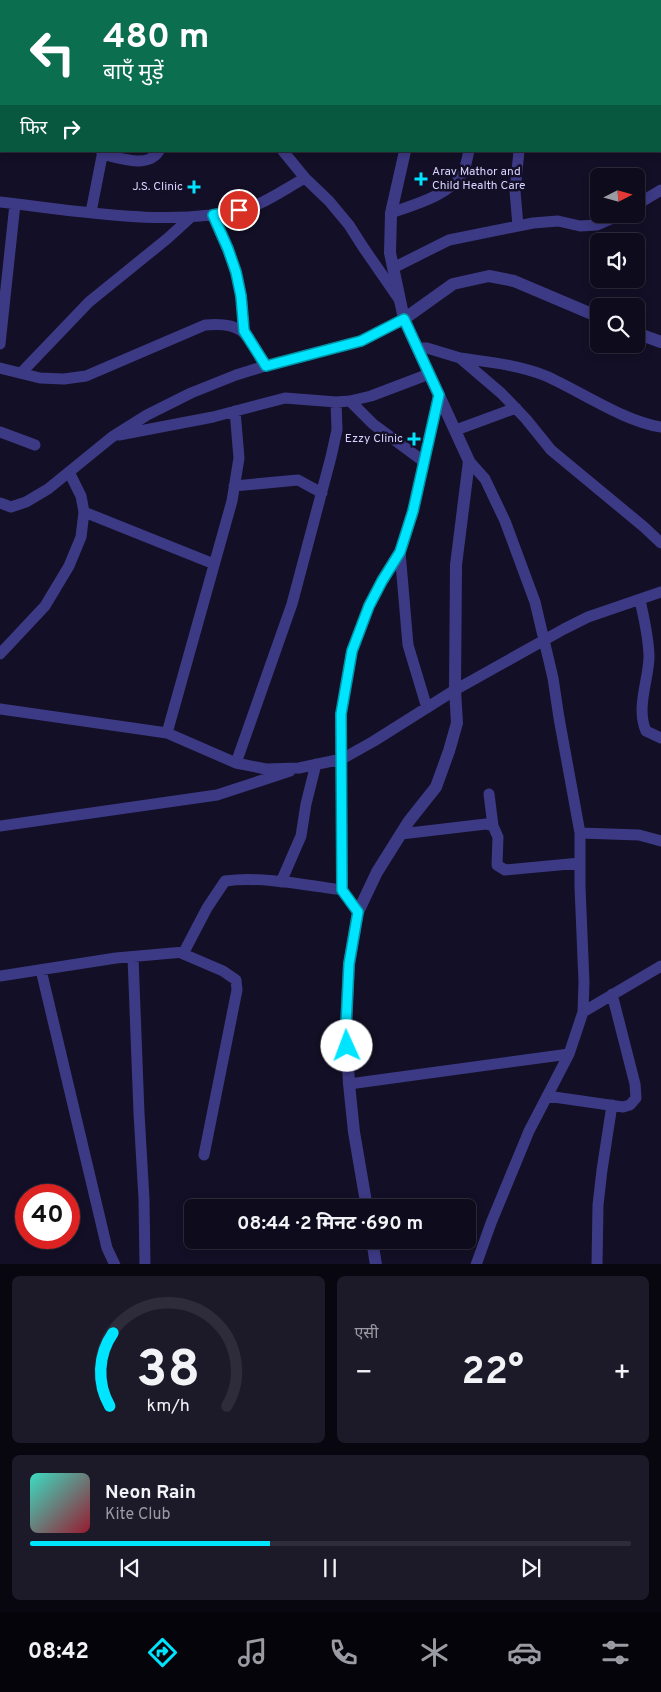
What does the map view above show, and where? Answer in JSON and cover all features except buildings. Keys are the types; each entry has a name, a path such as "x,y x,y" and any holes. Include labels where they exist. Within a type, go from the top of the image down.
{"street":[{"path":"92,212 103,153 144,161 156,156 158,152"},
{"path":"284,152 304,178 330,201 349,225 400,300"},
{"path":"405,152 392,213 390,253 404,319 469,460 485,479 505,521 534,602 553,678 580,833 584,982 582,1012 569,1054 528,1131 476,1264"},
{"path":"392,213 439,194 453,185 463,174 468,152"},
{"path":"518,226 515,191 519,152"},
{"path":"0,202 158,218 191,217 213,215 253,207 304,178"},
{"path":"645,200 661,190"},
{"path":"0,344 15,204"},
{"path":"213,215 236,272 241,296 244,331 266,366"},
{"path":"21,373 89,302 191,217"},
{"path":"393,268 449,240 518,226 558,221 580,226 602,223"},
{"path":"0,503 11,506 26,502 69,472 112,436 147,415 191,393 236,375 361,341 404,319 453,284 489,276 514,281 590,313"},
{"path":"0,368 40,378 64,379 86,376 205,325 232,325 244,331"},
{"path":"645,336 661,342"},
{"path":"417,348 427,348 460,358 511,366 544,375 627,416 661,427"},
{"path":"460,358 516,408 551,450 661,543"},
{"path":"112,436 235,411 284,398 336,402 350,401 371,396 429,374"},
{"path":"358,912 342,890 341,714 352,651 369,606 400,552 413,511 439,395"},
{"path":"350,401 373,424 423,461"},
{"path":"236,763 292,604 337,430 336,402"},
{"path":"456,430 516,408"},
{"path":"167,733 232,501 239,458 235,411"},
{"path":"0,432 34,445"},
{"path":"365,1199 354,1132 349,1084 346,1026 349,964 358,912 377,872 409,821 436,787 457,724 455,690 456,565 469,460"},
{"path":"0,654 45,606 68,566 81,537 84,512 81,496 69,472"},
{"path":"234,486 298,480 322,493"},
{"path":"84,512 214,564"},
{"path":"400,552 408,645 427,708"},
{"path":"0,826 217,795 299,768 342,759 455,690 544,640 588,617 661,592"},
{"path":"640,600 649,656 648,676 642,705 642,721 646,731 661,738"},
{"path":"0,709 167,733 236,763 266,769 299,768"},
{"path":"281,882 300,836 316,764"},
{"path":"488,794 493,826 498,837 498,865 505,870 580,863"},
{"path":"401,834 486,824 493,826"},
{"path":"580,833 638,835 661,841"},
{"path":"0,976 133,957 184,952 207,908 225,881 238,879 281,882 342,890"},
{"path":"180,953 223,971 236,980 238,990 204,1155"},
{"path":"133,957 144,1199 145,1264"},
{"path":"582,1012 661,966"},
{"path":"40,970 95,1199 108,1248 115,1264"},
{"path":"547,1096 623,1107 630,1105 636,1098 636,1091 612,994"},
{"path":"349,1084 569,1054"},
{"path":"597,1264 598,1205 612,1105"},
{"path":"374,1249 376,1264"}],"place":[{"name":"Arav Mathor and Child Health Care","path":"421,179"},
{"name":"J.S. Clinic","path":"194,187"},
{"name":"Ezzy Clinic","path":"414,439"}],"route":[{"path":"239,210 213,215 236,272 241,296 244,331 266,366 361,341 404,319 439,395 413,511 400,552 369,606 352,651 341,714 342,890 358,912 349,964 347,1046"}]}
